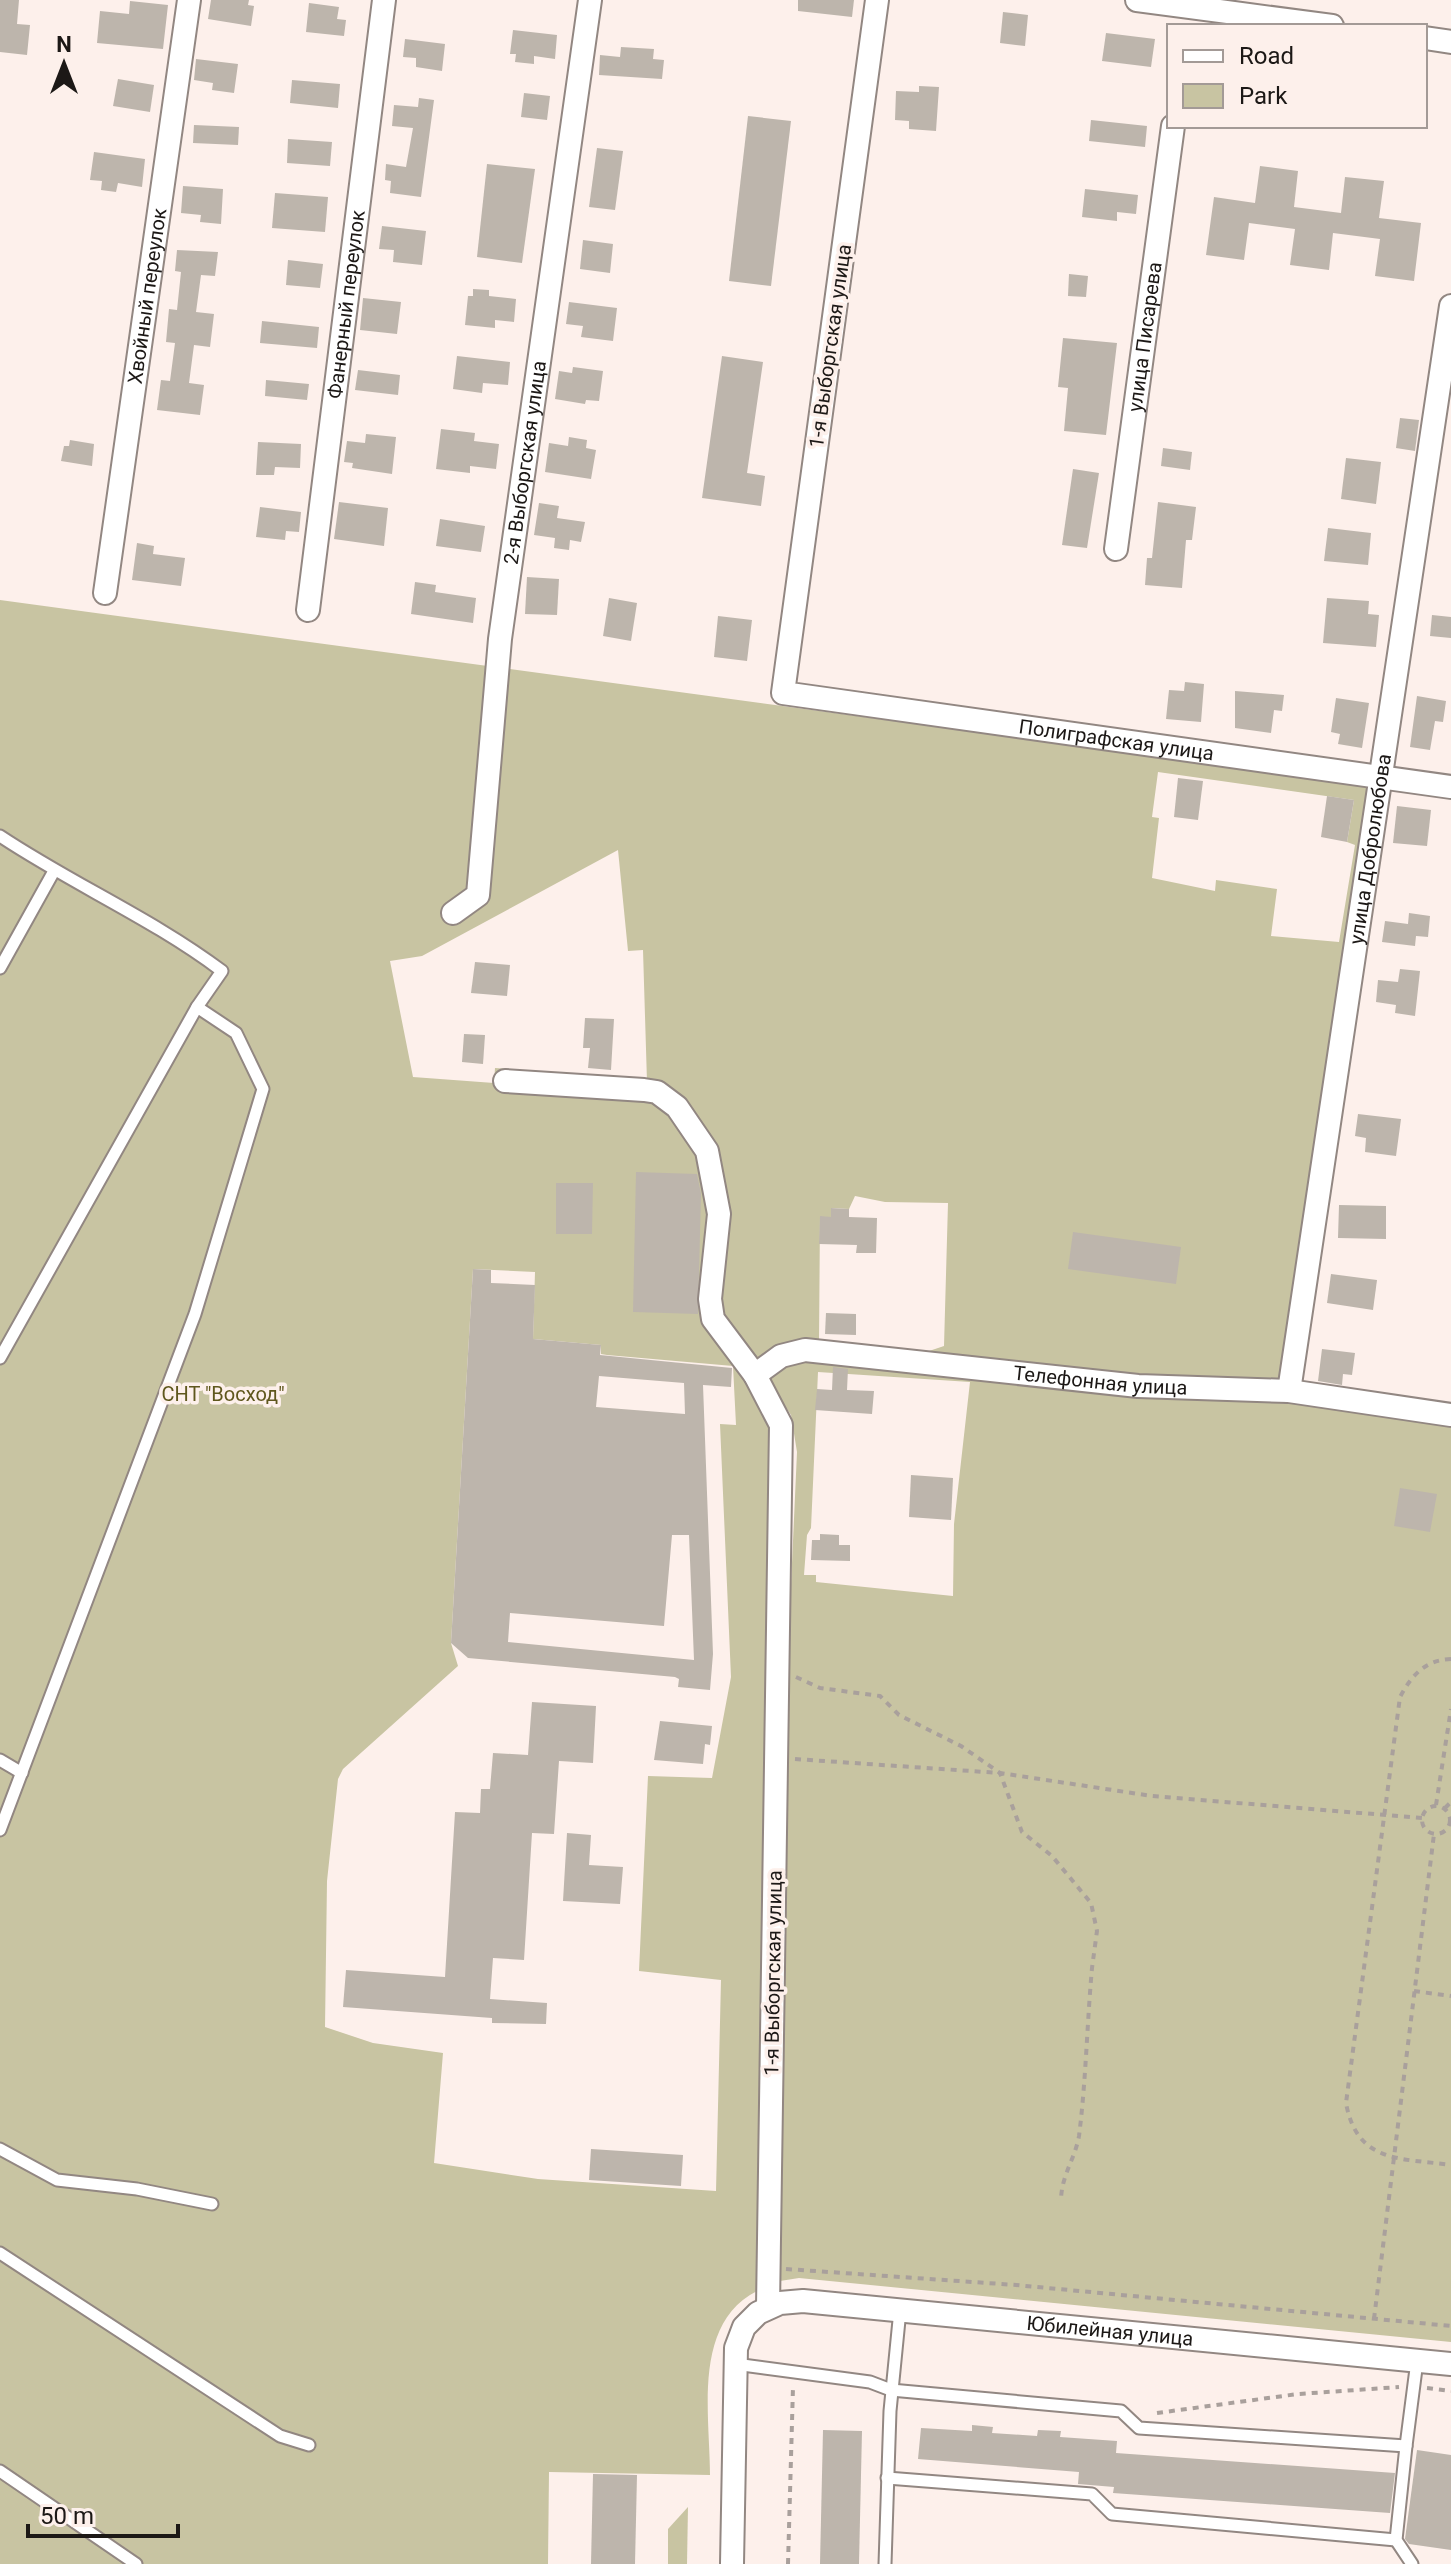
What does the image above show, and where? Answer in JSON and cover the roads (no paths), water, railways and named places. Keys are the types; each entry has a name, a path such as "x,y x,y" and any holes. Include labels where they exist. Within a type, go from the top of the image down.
{"street":[{"name":"Хвойный переулок","path":"105,593 189,0"},
{"name":"Фанерный переулок","path":"308,610 384,0"},
{"name":"2-я Выборгская улица","path":"453,913 478,895 500,639 590,0"},
{"name":"1-я Выборгская улица","path":"783,693 877,0"},
{"path":"1137,0 1188,11 1313,24"},
{"path":"1427,38 1451,42"},
{"name":"улица Писарева","path":"1116,549 1173,128"},
{"name":"улица Добролюбова","path":"1289,1391 1383,780 1451,306"},
{"name":"Полиграфская улица","path":"783,693 1383,780 1451,787"},
{"name":"1-я Выборгская улица","path":"505,1081 644,1090 657,1092 677,1107 707,1151 717,1189 719,1214 710,1299 713,1319 720,1333 755,1375 777,1413 782,1439 780,1673 768,2307"},
{"name":"Телефонная улица","path":"755,1375 781,1356 805,1350 1138,1386 1289,1391 1451,1415"},
{"name":"Юбилейная улица","path":"768,2307 803,2301 901,2309 1451,2364"},
{"path":"732,2564 734,2364 744,2327 768,2307"}],"lane":[{"path":"0,836 54,871 185,943 222,971 197,1007 0,1358"},
{"path":"0,968 54,871"},
{"path":"0,1830 195,1314 263,1089 236,1033 197,1007"},
{"path":"0,1760 22,1773"},
{"path":"0,2149 57,2180 137,2189 212,2204"},
{"path":"0,2253 280,2436 309,2445"},
{"path":"885,2564 891,2390 901,2309"},
{"path":"1412,2564 1396,2540 1417,2361"},
{"path":"734,2364 870,2382 891,2390 1121,2411 1139,2428 1406,2446"},
{"path":"0,2471 136,2564"},
{"path":"887,2478 1092,2494 1112,2514 1396,2540"}],"park label":[{"name":"СНТ \"Восход\"","path":"223,1394"}]}
